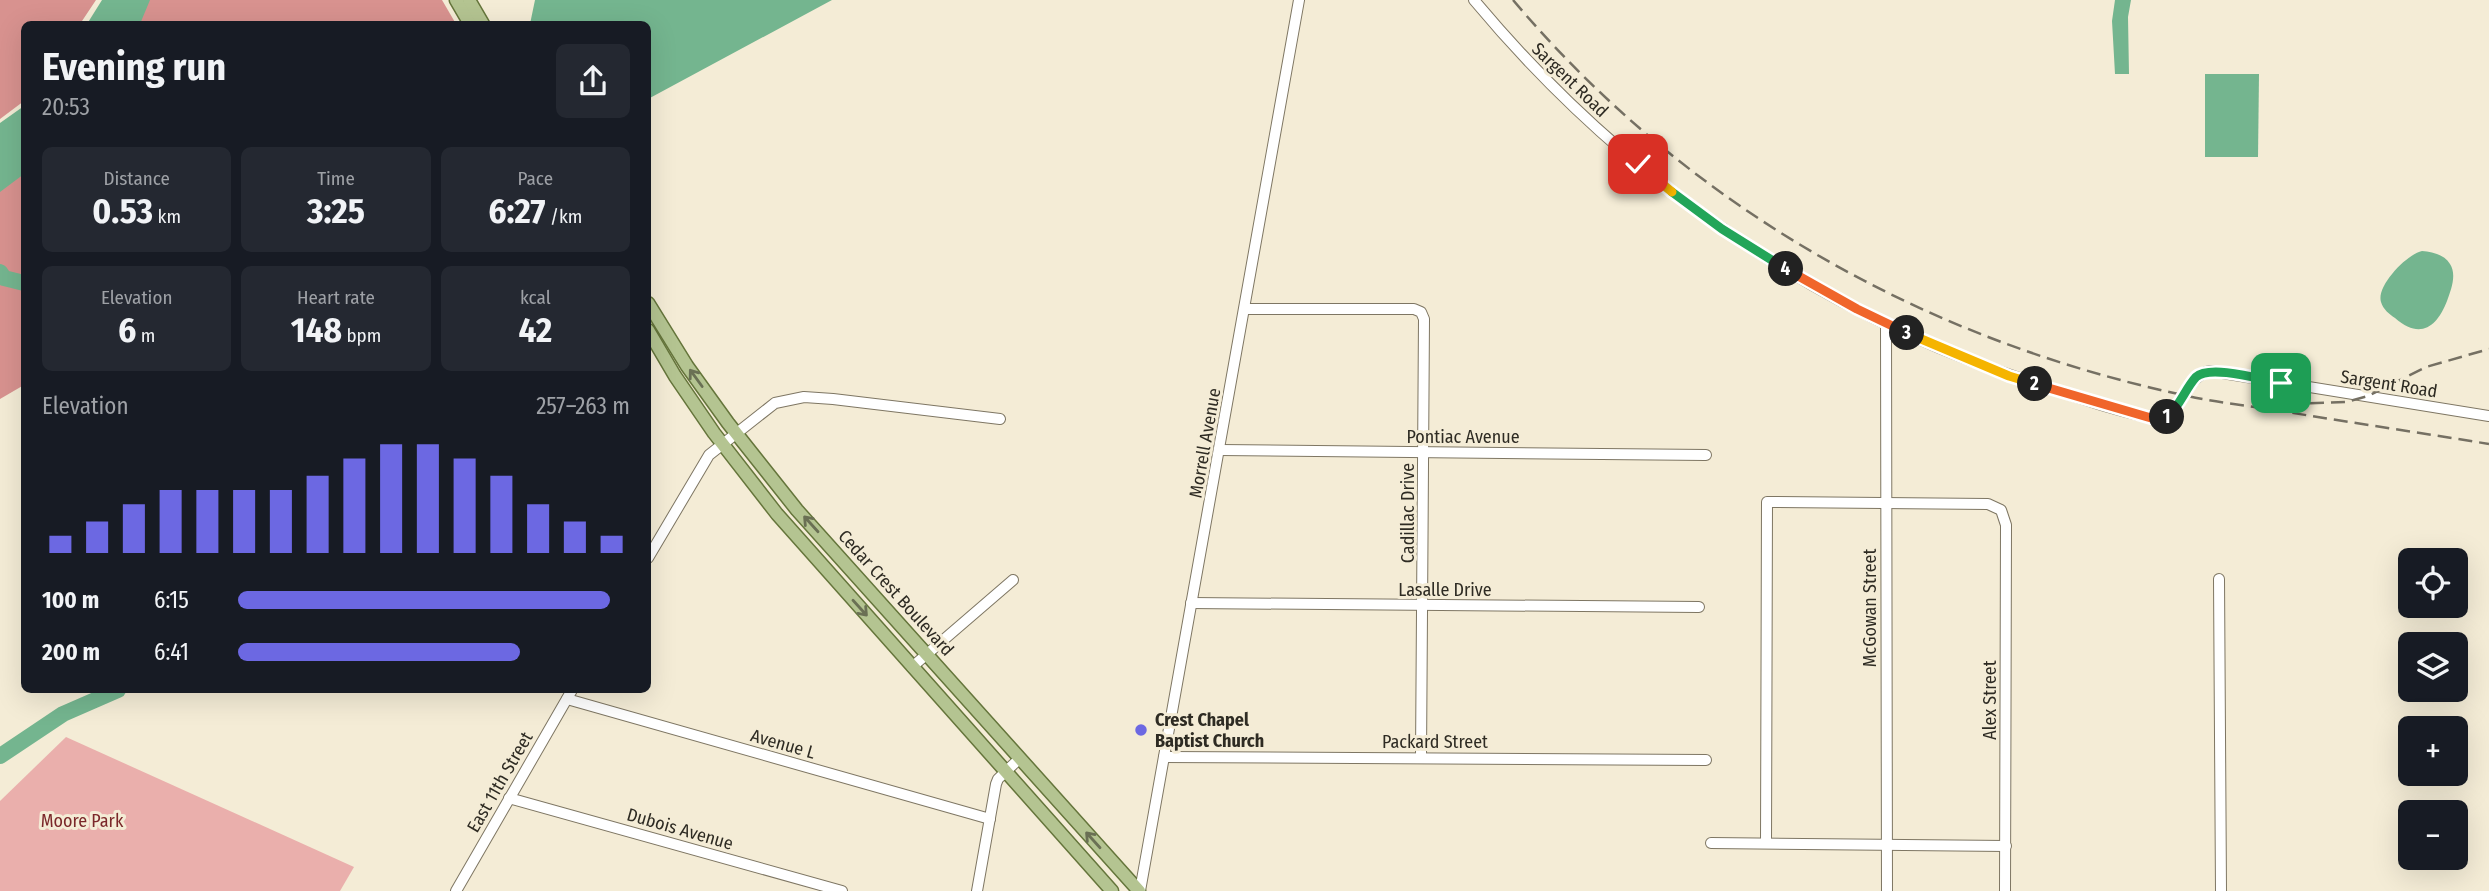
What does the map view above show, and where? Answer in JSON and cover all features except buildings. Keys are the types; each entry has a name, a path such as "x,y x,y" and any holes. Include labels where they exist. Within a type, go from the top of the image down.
{"main road":[{"path":"456,0 468,21"},
{"path":"469,0 481,21"},
{"name":"Cedar Crest Boulevard","path":"651,308 687,366 797,510 1139,891"},
{"name":"Cedar Crest Boulevard","path":"651,335 675,376 722,443 777,514 1112,891"}],"street":[{"name":"Morrell Avenue","path":"1139,891 1299,0"},
{"name":"Sargent Road","path":"1474,0 1554,88 1680,199 1771,261 1886,324 2009,376 2151,418 2168,417 2195,379 2210,371 2489,416"},
{"name":"Cadillac Drive","path":"1245,309 1414,309 1421,312 1424,319 1421,758"},
{"name":"McGowan Street","path":"1886,324 1887,891"},
{"path":"651,553 709,454 775,403 804,397 1000,419"},
{"name":"Pontiac Avenue","path":"1220,450 1706,454"},
{"path":"1766,843 1767,502 1886,503"},
{"name":"Alex Street","path":"1886,503 1988,505 2001,510 2006,524 2005,891"},
{"path":"2219,579 2221,891"},
{"path":"912,667 1013,580"},
{"name":"Lasalle Drive","path":"1191,603 1699,607"},
{"name":"East 11th Street","path":"456,891 569,694"},
{"name":"Avenue L","path":"569,694 990,819"},
{"name":"Packard Street","path":"1164,757 1706,760"},
{"path":"977,891 996,784 1005,771 1020,758"},
{"name":"Dubois Avenue","path":"509,798 842,891"},
{"path":"1711,843 2006,846"}],"green space":[{"name":"Moore Park","path":"66,737 354,867 340,891 0,891 0,801"}],"shaded area":[{"path":"0,0 96,0 82,21 21,21 21,103 0,119"},
{"path":"102,0 150,0 141,21 89,21"},
{"path":"132,0 442,0 454,21 120,21"},
{"path":"535,0 832,0 651,97 651,21 531,21"},
{"path":"2115,0 2131,0 2128,17 2129,74 2115,74 2112,21"},
{"path":"2205,74 2259,74 2258,157 2205,157"},
{"path":"21,108 21,176 0,192 0,123"},
{"path":"21,148 21,387 0,399 0,171"},
{"path":"2422,251 2444,258 2452,268 2453,278 2447,301 2438,318 2427,328 2420,329 2404,325 2388,313 2382,305 2381,295 2388,280 2401,264"}],"waterway":[{"path":"0,272 4,278 21,282"},
{"path":"0,756 63,714 111,693"}],"railway":[{"path":"1513,0 1581,74 1654,140 1732,200 1815,253 1901,299 1992,338 2086,370 2183,395 2489,444"},
{"path":"2289,404 2346,402 2368,396 2426,367 2489,349"}],"place":[{"name":"Crest Chapel Baptist Church","path":"1141,730"}],"route":[{"path":"1638,164 1722,229 1820,289 1886,324 2009,376 2159,419 2168,417 2175,410 2195,379 2202,373 2224,372 2281,383"}]}
